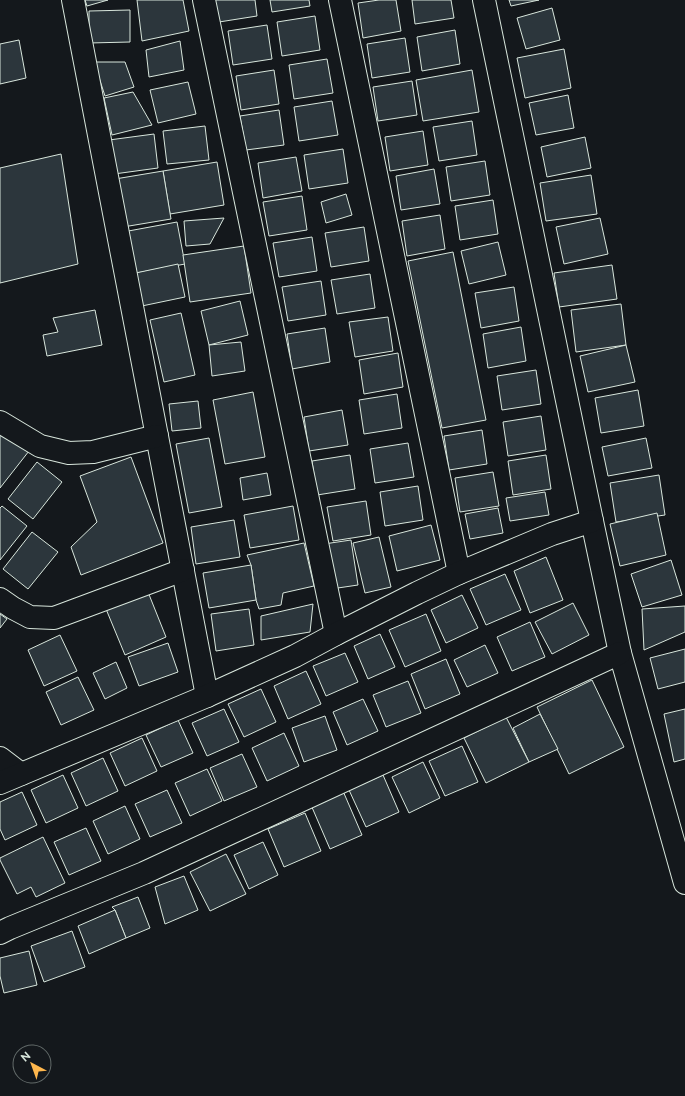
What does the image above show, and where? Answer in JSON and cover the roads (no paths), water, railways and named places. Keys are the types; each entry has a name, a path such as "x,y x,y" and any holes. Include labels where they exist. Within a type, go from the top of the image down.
{"street":[{"path":"73,0 207,696"},
{"path":"204,0 336,634"},
{"path":"340,0 459,573"},
{"path":"484,0 620,653 685,883"},
{"path":"0,422 40,446 69,453 93,452 157,436"},
{"path":"0,783 207,696 295,656 416,593 459,573 552,534 592,521"},
{"path":"0,599 30,617 54,618 183,570"},
{"path":"3,928 144,873 620,653"},
{"path":"0,758 21,774"}]}
